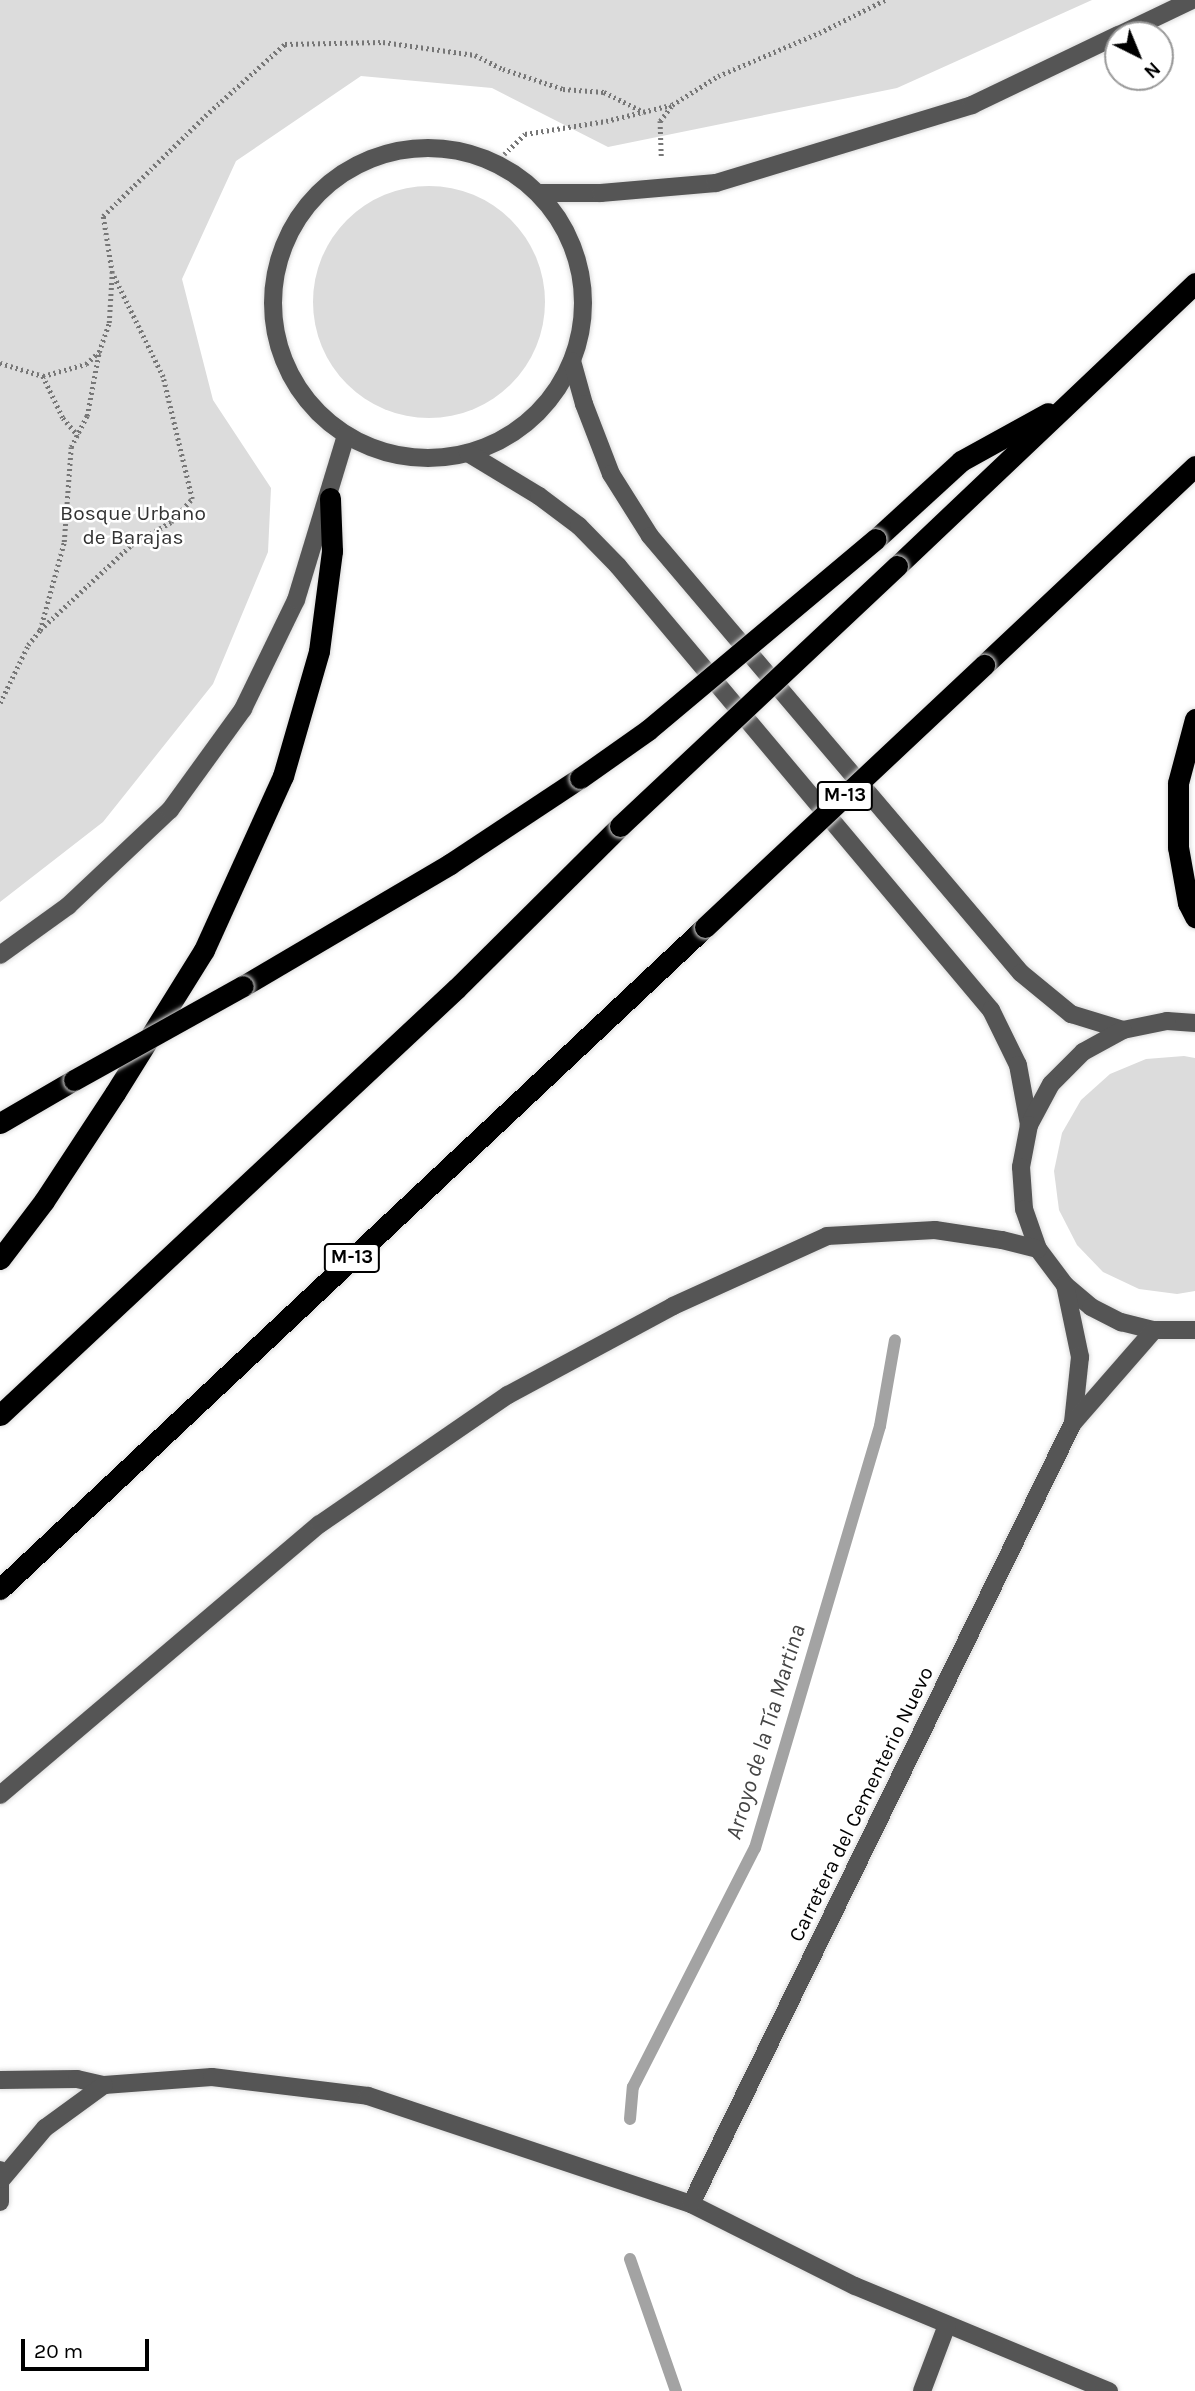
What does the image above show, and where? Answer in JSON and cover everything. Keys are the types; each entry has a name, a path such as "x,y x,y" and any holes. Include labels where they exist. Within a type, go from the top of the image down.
{"highway":[{"path":"0,1415 457,988 620,826 1195,284"},
{"path":"0,1123 243,986 450,864 580,778 648,730 876,539 961,461 1075,399"},
{"name":"M-13","path":"0,1590 1195,467"},
{"path":"0,1259 44,1201 87,1136 204,950 283,776 319,651 332,551 330,498"},
{"path":"1195,719 1178,783 1178,846 1188,902 1195,917"}],"street":[{"path":"1148,21 1192,0"},
{"path":"540,192 601,194 716,183 972,105 1104,42"},
{"path":"446,148 496,162 540,192 566,229 582,272 584,317 572,361 548,402 512,434 468,453 437,458 405,457 375,449 346,435 307,401 281,355 272,304 281,252 306,206 345,171 394,150 446,148"},
{"path":"572,361 583,404 611,474 650,536 1021,973 1071,1014 1123,1030"},
{"path":"0,955 68,906 170,810 243,709 296,600 330,498 346,435"},
{"path":"468,453 539,496 579,526 618,566 991,1010 1018,1065 1029,1125"},
{"path":"1195,1023 1167,1021 1123,1030 1083,1052 1051,1084 1029,1125 1021,1167 1024,1209 1038,1250 1065,1285 1091,1307 1121,1322 1153,1330 1195,1330"},
{"path":"0,1795 320,1524 508,1395 673,1306 827,1236 935,1230 1002,1240 1038,1250"},
{"name":"Carretera del Cementerio Nuevo","path":"1065,1285 1080,1357 1073,1423"},
{"name":"Carretera del Cementerio Nuevo","path":"691,2204 1073,1423 1153,1330"},
{"path":"0,2080 77,2078 103,2085 212,2077 368,2096 691,2204 855,2286 1109,2391"},
{"path":"0,2202 1,2175 45,2128 103,2085"},
{"path":"922,2391 947,2325"}],"path":[{"path":"496,162 525,134 672,105 718,76 886,0"},
{"path":"40,630 64,542 71,447 87,416 99,352 109,323 112,273 103,216 205,116 285,44 383,42 475,55 503,69 563,89 604,92 644,112"},
{"path":"652,189 662,161 660,121 672,105"},
{"path":"0,703 28,645 40,630 131,545 171,522 192,499 163,377 112,273"},
{"path":"0,363 43,376 86,364 99,352"},
{"path":"43,376 62,418 78,435"}],"green space":[{"name":"Bosque Urbano de Barajas","path":"0,0 1092,0 897,88 608,147 492,88 361,76 236,161 182,279 213,400 271,488 268,552 213,684 103,822 0,902"},
{"path":"418,186 440,186 484,199 503,212 519,228 532,247 540,268 545,302 543,325 532,357 519,376 503,392 484,405 463,413 440,418 418,418 374,405 355,392 339,376 326,357 318,336 313,313 313,291 326,247 339,228 355,212 374,199 395,191"},
{"path":"1184,1056 1195,1058 1195,1291 1177,1294 1139,1289 1103,1272 1077,1245 1059,1210 1054,1171 1062,1133 1081,1100 1110,1074 1146,1059"}],"waterway":[{"name":"Arroyo de la Tía Martina","path":"630,2119 633,2087 755,1848 880,1426 895,1340"},
{"name":"Arroyo de la Tía Martina","path":"630,2259 676,2391"}]}
